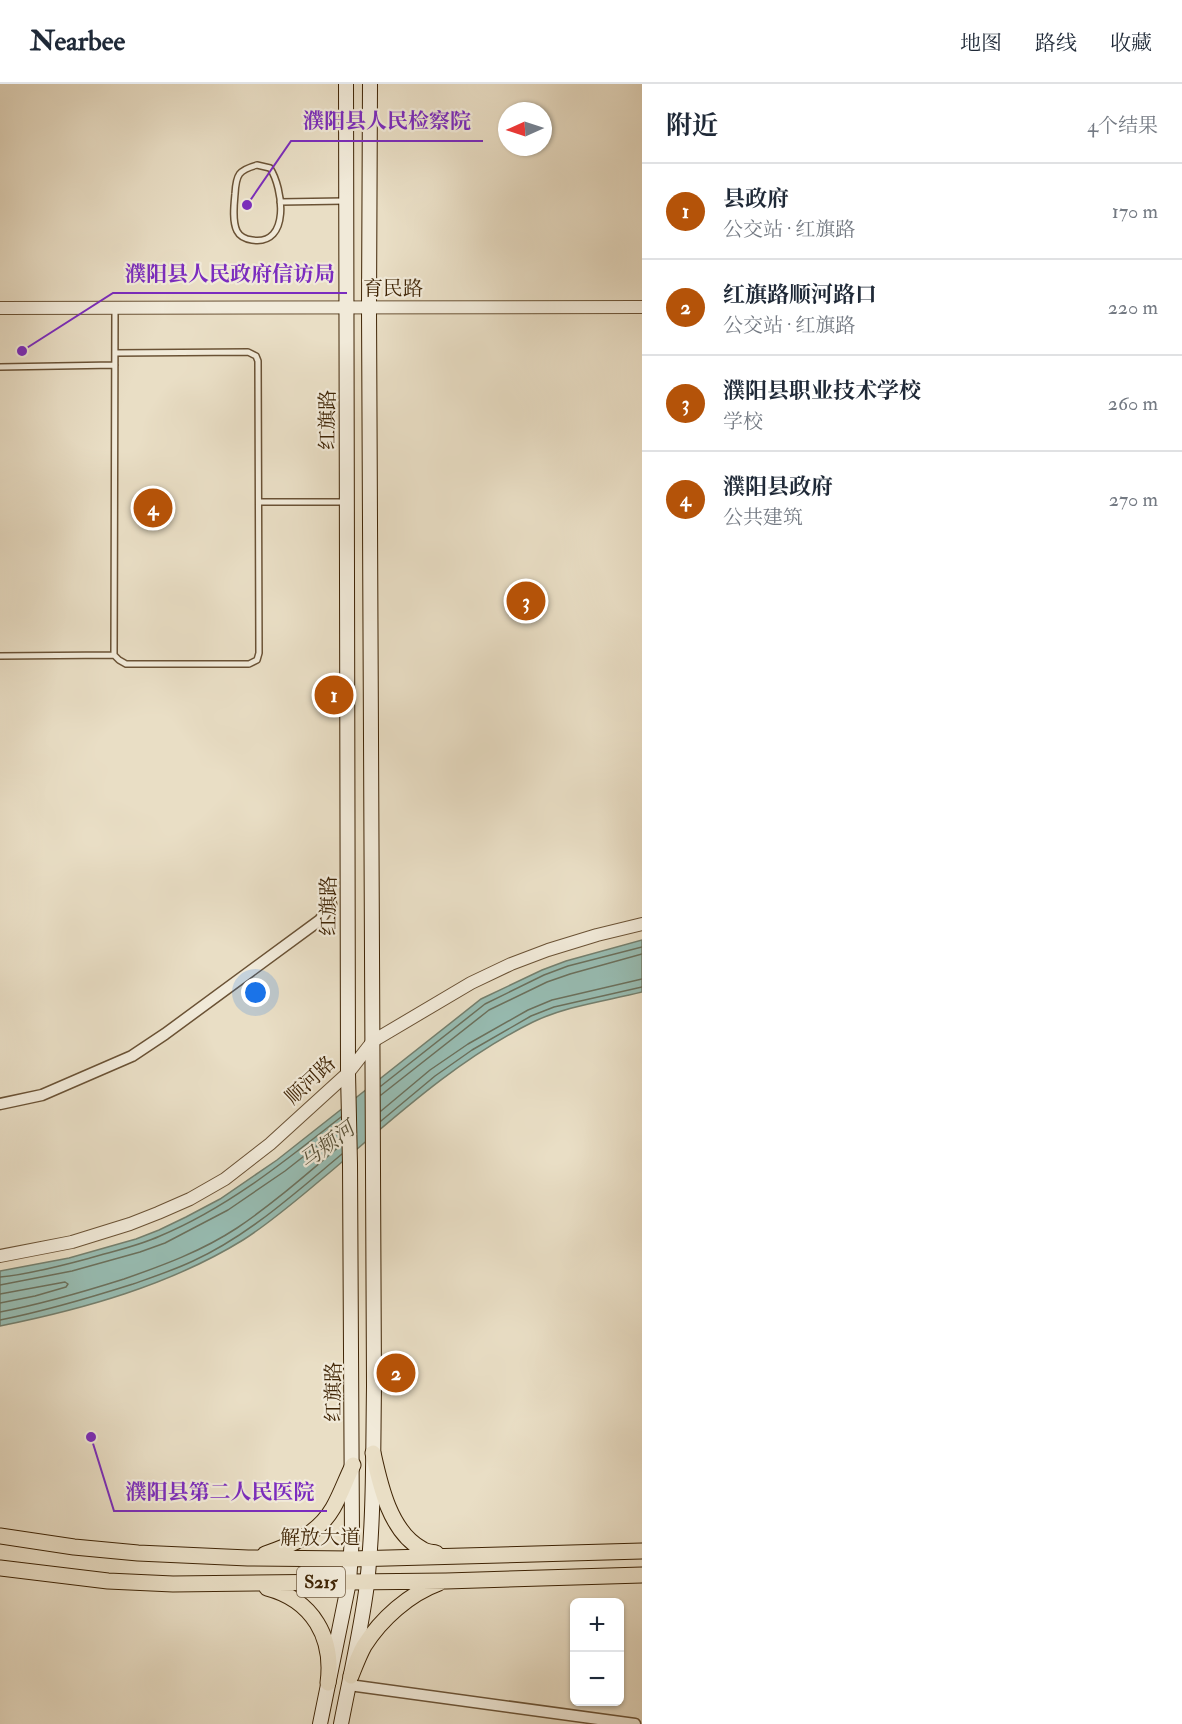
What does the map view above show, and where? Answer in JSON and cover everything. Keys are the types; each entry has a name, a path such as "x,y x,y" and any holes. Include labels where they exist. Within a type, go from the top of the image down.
{"main road":[{"name":"红旗路","path":"320,1724 349,1582 353,1465 348,1073 346,84"},
{"name":"红旗路","path":"341,1724 364,1610 369,1558 373,1453 370,84"},
{"path":"346,201 370,201"},
{"path":"347,759 371,759"},
{"path":"373,1453 385,1500 408,1539 423,1550 447,1556"},
{"path":"248,1558 287,1547 304,1538 321,1524 333,1508 353,1465"},
{"name":"解放大道","path":"0,1536 92,1549 248,1558 351,1559 642,1551"},
{"name":"S215","path":"0,1568 136,1583 173,1584 446,1581 642,1575"},
{"path":"350,1680 364,1647 390,1614 421,1591 446,1581"},
{"path":"250,1583 283,1592 297,1600 308,1611 321,1628 327,1648 330,1667 328,1683"}],"street":[{"name":"育民路","path":"0,308 642,307"},
{"path":"0,1104 42,1095 132,1056 320,920 331,904"},
{"name":"顺河路","path":"0,1256 72,1242 139,1221 190,1199 225,1179 270,1144 348,1073 373,1041 471,983 511,964 587,938 642,924"},
{"path":"350,1680 636,1724"},
{"path":"641,1724 642,1717"}],"lane":[{"path":"257,165 270,168 278,184 280,202 280,223 268,238 257,241 244,239 237,233 234,202 235,185 239,172 257,165"},
{"path":"280,202 346,201"},
{"path":"115,308 114,655 126,664 249,664 257,660 259,653 258,361 256,356 248,352 115,353"},
{"path":"0,367 115,365"},
{"path":"259,502 347,502"},
{"path":"0,656 114,655"}],"water":[{"name":"马颊河","path":"642,940 642,992 546,1016 505,1037 426,1091 287,1208 243,1240 186,1270 126,1294 63,1312 0,1326 0,1271 69,1258 136,1239 186,1217 220,1199 277,1160 481,999 566,961"}],"place":[{"name":"濮阳县人民检察院","path":"247,205"},
{"name":"濮阳县人民政府信访局","path":"22,351"},
{"name":"濮阳县政府","path":"153,508"},
{"name":"濮阳县职业技术学校","path":"526,601"},
{"name":"县政府","path":"334,695"},
{"name":"红旗路顺河路口","path":"396,1373"},
{"name":"濮阳县第二人民医院","path":"91,1437"}]}
